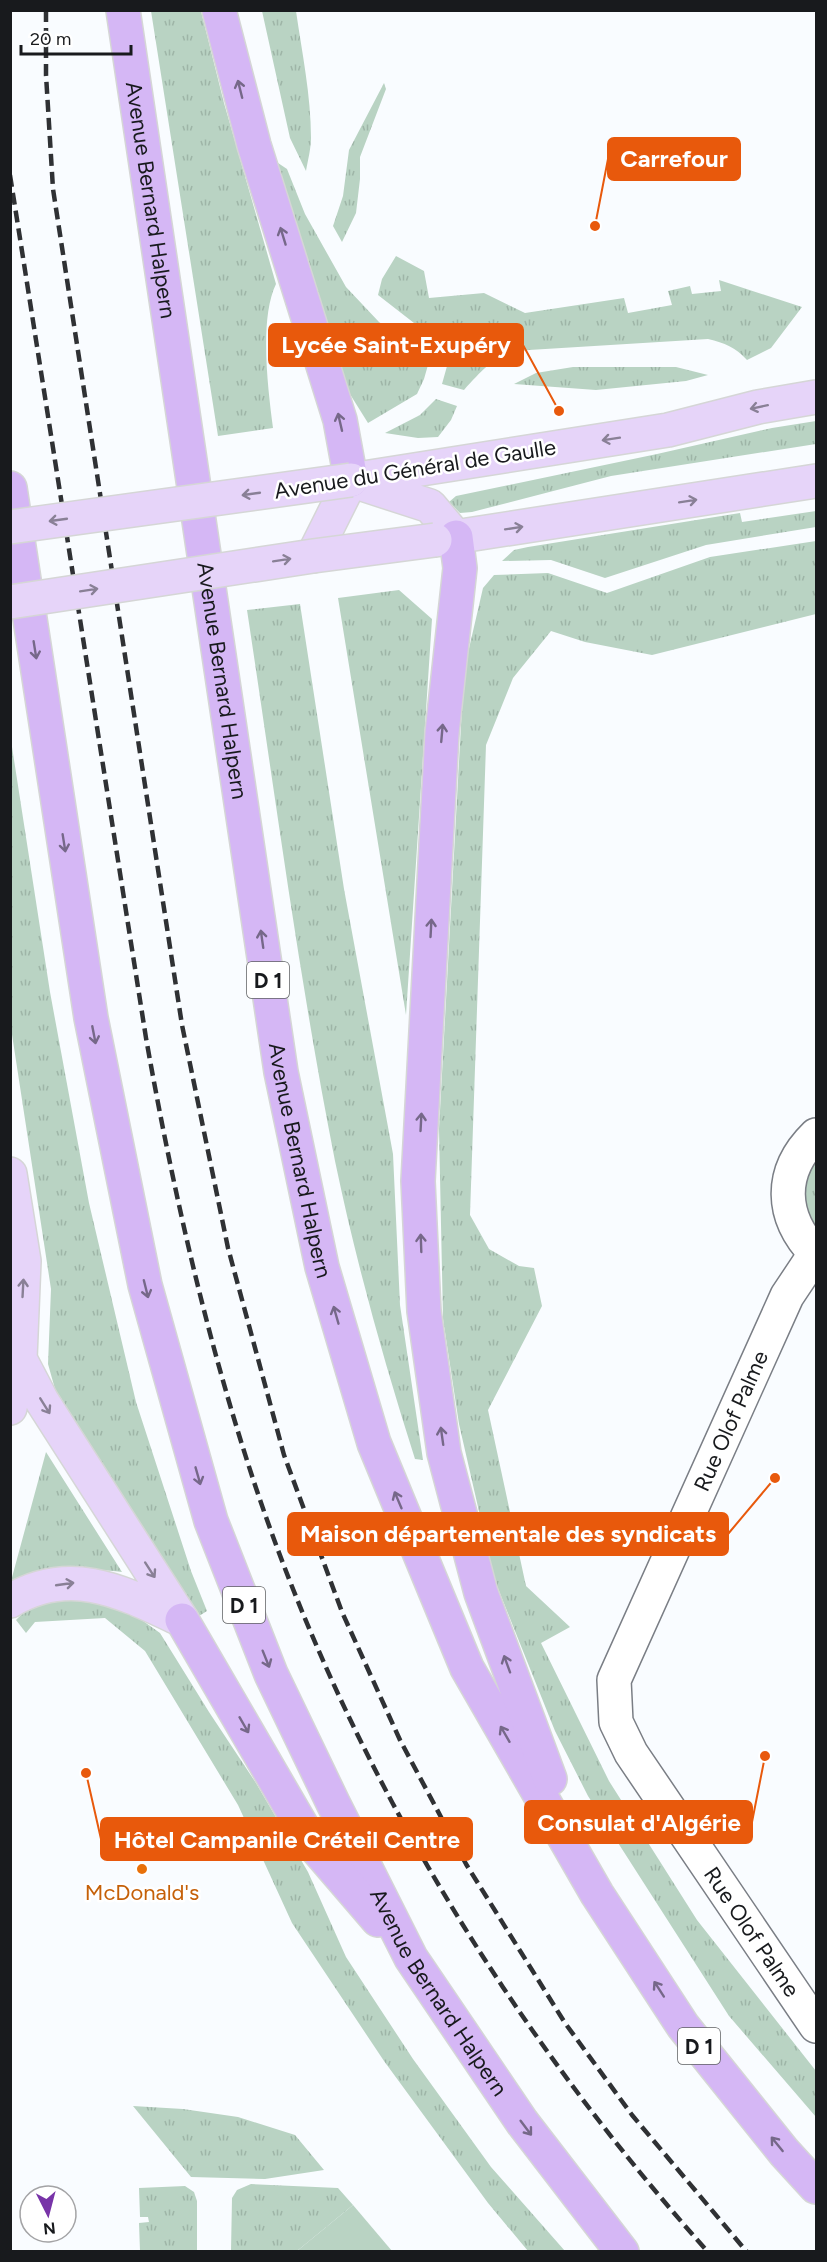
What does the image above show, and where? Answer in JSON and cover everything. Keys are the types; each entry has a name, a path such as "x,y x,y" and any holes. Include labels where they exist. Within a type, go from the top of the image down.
{"highway":[{"name":"Avenue Bernard Halpern","path":"123,10 282,1072 322,1267 374,1443 467,1668 597,1894 683,2026 784,2152 816,2187"},
{"path":"219,10 254,145 340,420 351,480"},
{"name":"Avenue Bernard Halpern","path":"10,488 91,1018 145,1286 211,1521 271,1674 411,1958 522,2122 622,2252"},
{"path":"446,538 460,568 442,733 418,1181 424,1311 444,1453 481,1593 538,1751 597,1894"},
{"path":"182,1620 310,1842 411,1958"}],"main road":[{"name":"Avenue du Général de Gaulle","path":"10,527 430,469 668,430 758,407 816,398"},
{"path":"313,556 351,480 430,506 446,538"},
{"path":"10,602 816,481"},
{"path":"10,1174 24,1261 10,1408"},
{"path":"15,1347 42,1401 182,1620"},
{"path":"10,1600 29,1590 75,1582 121,1591 182,1620"}],"street":[{"path":"816,1135 801,1150 790,1173 788,1201 796,1227 816,1254"},
{"name":"Rue Olof Palme","path":"816,1254 788,1296 614,1680 616,1722 631,1753 816,2026"}],"green space":[{"path":"151,11 201,11 224,103 276,284 271,299 266,335 267,375 273,428 218,436"},
{"path":"262,11 296,11 311,122 306,171 290,138"},
{"path":"384,83 386,89 360,157 356,213 342,242 333,226 343,196 349,150"},
{"path":"275,161 287,169 305,214 346,287 379,322 430,358 417,394 368,423 348,391"},
{"path":"396,256 424,271 429,298 484,293 525,313 624,298 628,313 672,305 668,291 690,286 692,294 721,291 719,280 802,307 771,348 747,360 729,346 708,339 529,350 492,362 464,390 442,384 449,359 446,344 432,337 378,295 382,279"},
{"path":"573,367 676,367 708,375 686,381 596,390 514,384 536,373"},
{"path":"436,399 457,406 451,420 438,437 418,438 385,433 420,415"},
{"path":"816,421 816,444 611,476 472,512 460,513 449,502 456,496 772,428"},
{"path":"816,511 816,527 706,545 605,578 551,560 502,561 514,550 528,547 740,513 742,522"},
{"path":"816,541 816,614 652,655 585,642 551,631 513,678 486,745 470,1215 489,1249 519,1266 534,1268 542,1306 488,1410 526,1586 570,1627 541,1643 609,1781 697,1920 816,2071 816,2117 729,2016 588,1796 555,1731 495,1581 459,1424 443,1319 439,1129 464,670 483,588 494,575 548,573 607,593 710,557"},
{"path":"399,590 432,619 406,1015 338,598"},
{"path":"300,604 344,889 393,1154 400,1305 423,1460 415,1459 392,1386 361,1274 335,1161 299,955 247,610"},
{"path":"10,734 50,992 89,1203 136,1402 191,1571 207,1611 199,1616 55,1389 48,1364 51,1289 11,1028"},
{"path":"816,1163 816,1233 805,1206 803,1189 809,1172"},
{"path":"46,1452 122,1572 92,1569 53,1570 11,1581"},
{"path":"57,1598 122,1606 160,1633 256,1783 308,1872 346,1957 413,2059 491,2167 565,2251 528,2251 488,2203 384,2061 292,1923 238,1805 145,1651 105,1618 35,1622 26,1633 16,1620 33,1603"},
{"path":"133,2106 183,2109 238,2117 295,2135 324,2170 265,2179 191,2177"},
{"path":"251,2184 338,2188 353,2205 297,2251 231,2251 232,2198 237,2190"},
{"path":"185,2186 194,2192 197,2201 197,2251 140,2251 139,2223 149,2222 148,2217 140,2217 139,2188"},
{"path":"353,2205 392,2251 297,2251"}],"railway":[{"path":"46,10 46,75 53,189 182,1025 228,1248 284,1455 342,1612 400,1740 466,1864 565,2023 632,2115 747,2252"},
{"path":"10,175 156,1095 207,1321 256,1488 295,1593 339,1696 389,1796 443,1893 503,1987 567,2079 636,2167 708,2252"}],"place":[{"name":"Carrefour","path":"595,226"},
{"name":"Lycée Saint-Exupéry","path":"559,411"},
{"name":"Maison départementale des syndicats","path":"775,1478"},
{"name":"Consulat d'Algérie","path":"765,1756"},
{"name":"Hôtel Campanile Créteil Centre","path":"86,1773"},
{"name":"McDonald's","path":"142,1869"}]}
